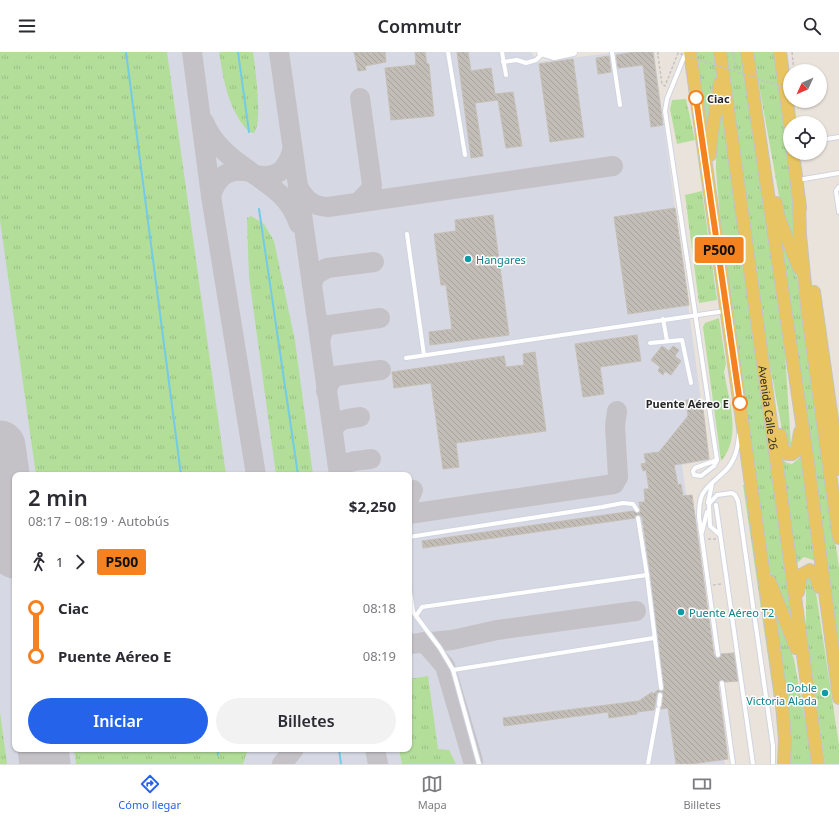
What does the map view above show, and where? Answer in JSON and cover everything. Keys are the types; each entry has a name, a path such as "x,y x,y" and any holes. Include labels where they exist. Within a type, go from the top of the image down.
{"main road":[{"path":"690,52 764,568 784,724 784,764"},
{"name":"Avenida Calle 26","path":"720,52 818,764"},
{"path":"747,52 801,418 839,698"},
{"path":"780,52 789,116"},
{"path":"712,199 710,144 722,66"},
{"path":"756,117 770,171 777,212 799,266 808,314"},
{"path":"794,160 839,469"},
{"path":"799,200 800,235 808,314 839,538"},
{"path":"764,366 782,446 787,454 792,454 797,450 801,418"},
{"path":"764,568 792,637 807,689"},
{"path":"796,606 801,576 805,572 812,571 816,579 829,625"}],"street":[{"path":"542,52 554,56 573,52"}],"lane":[{"path":"448,52 465,155"},
{"path":"502,52 506,75"},
{"path":"503,62 517,60 526,63 536,60 542,52"},
{"path":"612,52 620,105"},
{"path":"686,52 667,99 665,111 717,460 714,466 701,476 694,475 694,469 717,460"},
{"path":"827,139 839,137"},
{"path":"795,165 798,160"},
{"path":"796,180 839,173"},
{"path":"839,187 836,192 839,212"},
{"path":"407,234 424,355"},
{"path":"406,358 663,319 727,311"},
{"path":"663,319 667,340"},
{"path":"650,343 680,339 684,341 691,383"},
{"path":"718,655 702,537 700,505 701,496 712,482 729,467 736,453 741,408"},
{"path":"702,537 712,482"},
{"path":"720,537 710,526 708,508 715,496 725,493 734,494 738,502 773,746 773,764"},
{"path":"412,537 602,508 623,503 633,504 637,510"},
{"path":"716,505 753,764"},
{"path":"638,518 647,575 661,688"},
{"path":"416,616 422,607 647,575"},
{"path":"412,607 416,616 440,648 453,670 480,764"},
{"path":"453,670 654,638"},
{"path":"722,683 733,764"},
{"path":"648,764 660,695"}],"path":[{"path":"658,52 662,84 665,86 678,53 783,87"},
{"path":"734,52 736,71"},
{"path":"792,52 793,64"},
{"path":"702,537 720,537"},
{"path":"708,586 727,583"}],"shaded area":[{"path":"0,52 531,52 538,62 619,52 654,52 709,460 682,465 725,764 0,764"}],"green space":[{"path":"0,52 167,52 226,472 36,472 0,220"},
{"path":"219,52 253,52 257,82 258,107 257,127 254,133 249,132 236,114 228,95"},
{"path":"695,52 716,52 718,73 706,141"},
{"path":"724,52 742,52 785,353 791,445 788,448 785,446 764,333"},
{"path":"753,52 775,52 783,118 783,160 788,160 800,257 782,213"},
{"path":"686,99 695,140 677,144 670,109 672,100"},
{"path":"722,101 794,629 768,568 721,230 716,170 716,137"},
{"path":"702,191 717,300 699,303 685,195"},
{"path":"251,216 264,224 274,241 295,341 313,472 276,472 249,277 247,218"},
{"path":"780,232 796,273 802,306 839,568 839,651"},
{"path":"719,318 726,364 724,372 732,419 731,441 727,452 721,461 703,327 705,323"},
{"path":"802,456 816,561 804,557 796,564 781,458 787,463 792,464"},
{"path":"747,484 781,724 779,760 778,725 743,485"},
{"path":"807,577 812,577 815,586 839,745 839,764 825,764 806,629"},
{"path":"773,601 794,659 813,764 788,764"},
{"path":"428,676 438,749 449,750 456,764 402,764 400,752 412,752 412,679"},
{"path":"0,712 7,764 0,764"},
{"path":"74,752 247,752 243,764 76,764"}],"building":[{"path":"354,52 385,52 386,62 365,66 366,70 358,71"},
{"path":"415,52 425,52 427,64 429,64 434,116 391,120 385,68 416,65"},
{"path":"457,52 468,52 471,71 491,68 495,94 513,92 522,146 506,148 498,100 475,103 483,156 471,158"},
{"path":"634,52 653,52 663,125 651,127 643,65 618,68 616,55"},
{"path":"609,56 611,72 598,74 596,58"},
{"path":"573,59 584,137 550,142 539,64"},
{"path":"675,208 689,305 628,314 614,217"},
{"name":"Hangares","path":"493,215 509,335 430,345 429,332 452,329 446,285 441,285 434,234 456,231 455,220"},
{"path":"637,335 641,361 600,367 604,394 583,397 575,344"},
{"path":"662,346 669,351 673,346 679,350 675,356 681,361 671,375 665,371 663,375 658,371 660,367 651,360"},
{"path":"535,352 546,431 456,443 459,467 443,469 431,383 394,388 392,372 504,356 506,367 524,365 523,354"},
{"name":"Puente Aéreo T2","path":"686,400 702,400 709,459 674,465 678,485 681,484 683,496 692,495 714,655 718,658 721,654 734,653 738,681 725,682 721,680 718,683 728,759 691,764 676,764 668,708 661,709 663,695 661,692 657,694 654,710 637,712 637,714 609,718 608,712 504,726 503,718 639,701 652,692 653,694 658,690 664,690 642,517 638,515 635,518 423,548 422,541 633,511 639,513 639,502 645,502 644,489 649,489 646,470 643,471 641,464 646,463 644,454 659,452 688,416"}],"waterway":[{"path":"126,52 181,472"},
{"path":"238,52 249,132"},
{"path":"259,209 298,472"},
{"path":"339,752 341,764"}],"taxiway":[{"path":"192,52 211,196 256,472"},
{"path":"279,52 339,472"},
{"path":"359,202 371,189 372,185 360,98"},
{"path":"204,122 218,145 238,163 271,186 284,198 292,208 299,224"},
{"path":"255,175 269,176 279,172 287,164 292,151"},
{"path":"298,187 310,202 328,207 613,166"},
{"path":"211,196 220,178 230,172 250,172"},
{"path":"312,285 315,275 327,268 374,262"},
{"path":"320,341 323,330 329,325 380,318"},
{"path":"326,391 330,382 335,376 381,370"},
{"path":"412,514 614,484 618,477 615,426 617,411"},
{"path":"333,431 340,421 360,417"},
{"path":"340,472 347,463 371,459"},
{"path":"412,644 452,640 497,630 636,611"},
{"path":"424,642 445,666 473,761"},
{"path":"282,764 292,752"},
{"path":"376,752 378,764"}],"runway":[{"path":"0,446 12,532"},
{"path":"43,752 45,764"}],"bus line":[{"name":"P500","path":"696,98 712,199 740,403"}],"place":[{"name":"Ciac","path":"696,98"},
{"name":"Hangares","path":"468,259"},
{"name":"Puente Aéreo E","path":"740,403"},
{"name":"Puente Aéreo T2","path":"681,612"},
{"name":"Doble Victoria Alada","path":"825,693"}]}
